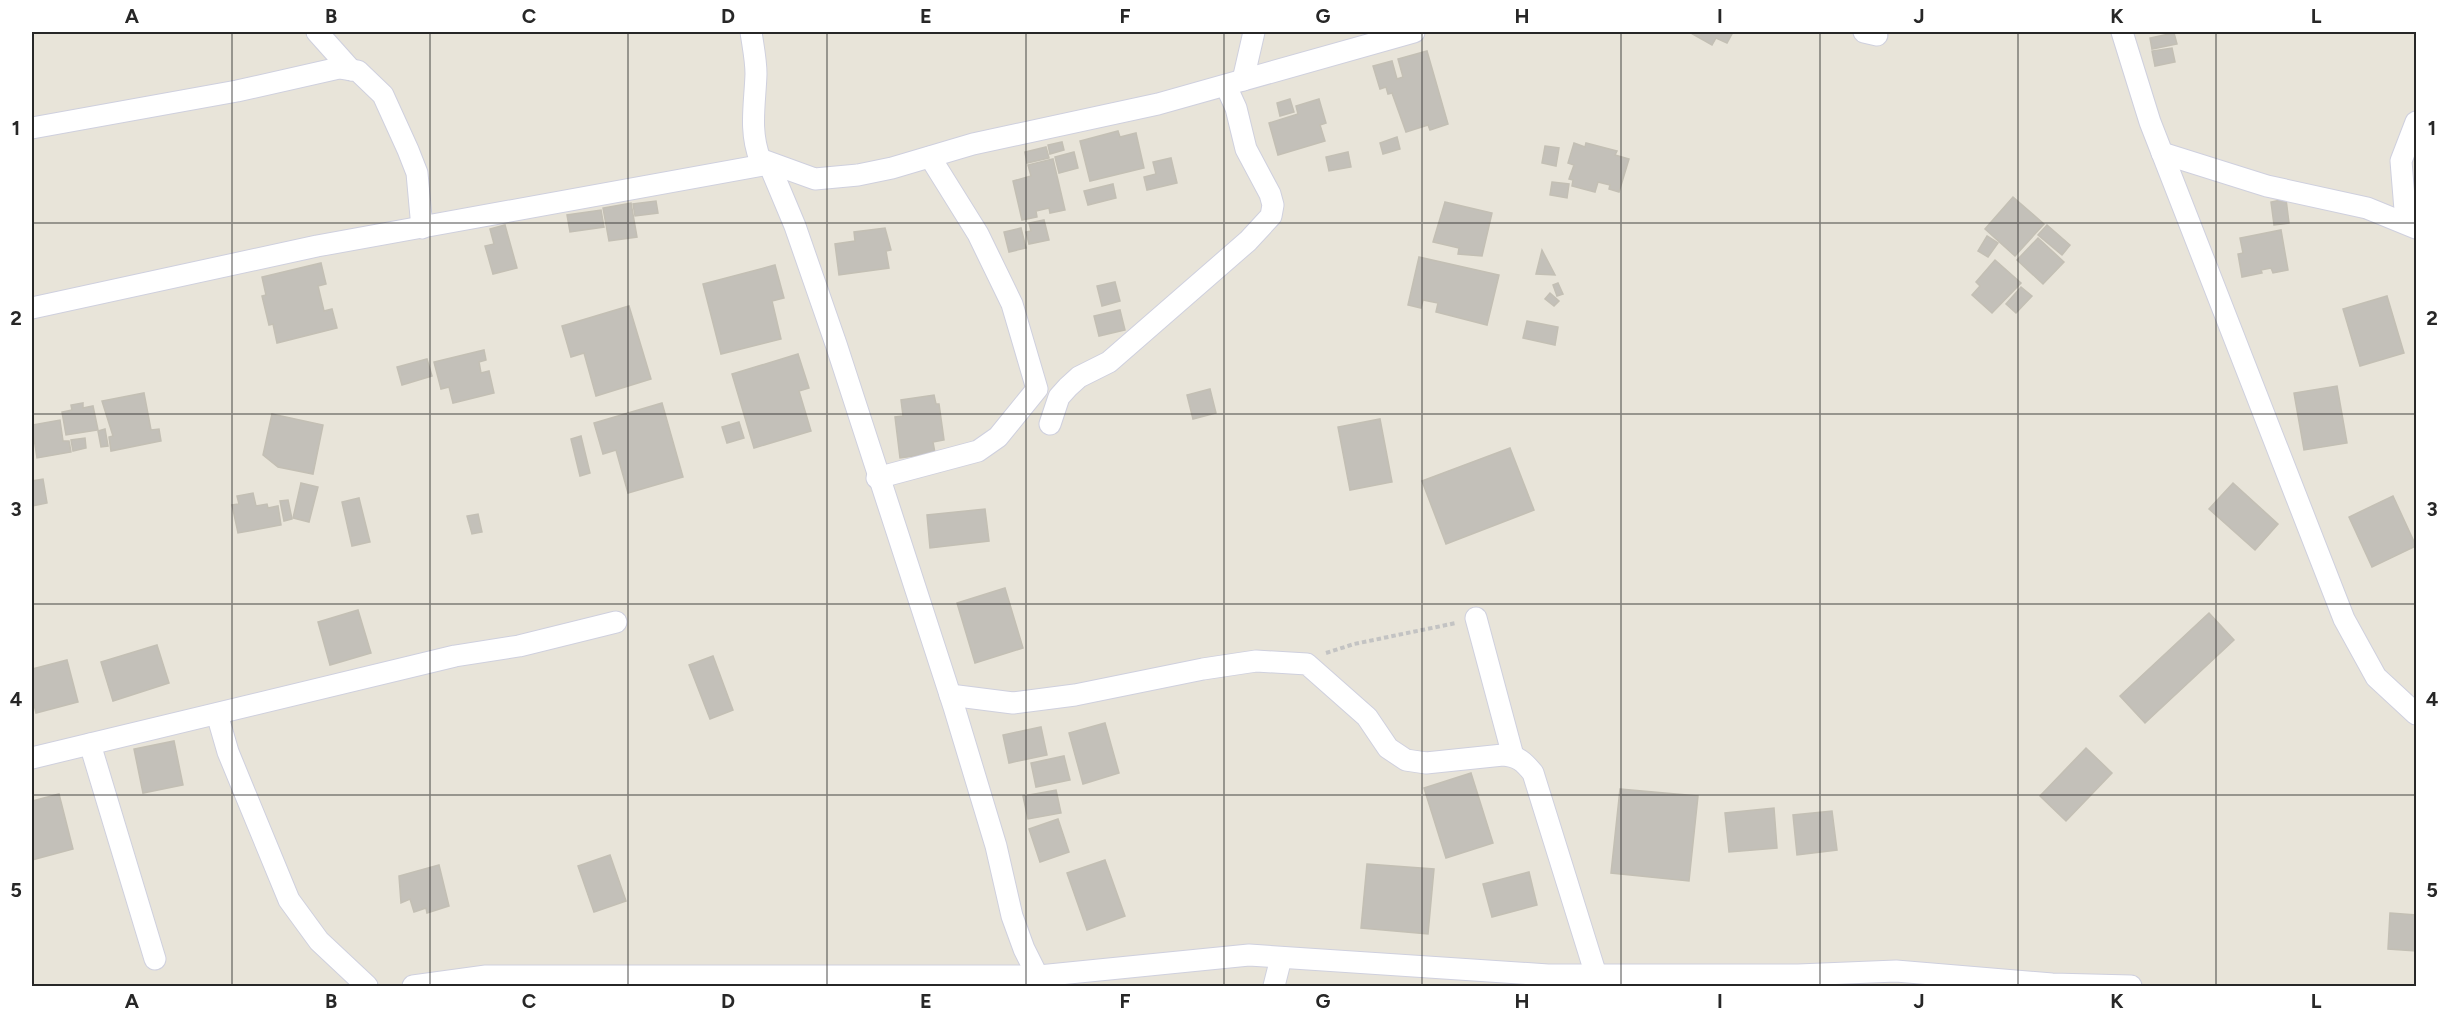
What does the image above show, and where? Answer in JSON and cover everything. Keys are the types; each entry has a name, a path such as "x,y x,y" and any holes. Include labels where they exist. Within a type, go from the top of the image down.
{"street":[{"path":"317,32 351,70"},
{"path":"751,32 756,71 752,126 754,144 760,159 815,179 869,172 973,144 1158,104 1414,32"},
{"path":"1050,424 1059,397 1068,387 1079,377 1109,362 1248,241 1271,216 1273,205 1270,194 1246,149 1236,108 1234,83 1254,32"},
{"path":"2122,32 2163,153 2344,619 2376,677 2416,714"},
{"path":"32,128 237,91 339,68 358,71 383,95 397,121 417,173 422,228"},
{"path":"2411,225 2401,161 2416,122"},
{"path":"2163,153 2267,186 2367,208 2411,225"},
{"path":"877,478 978,451 998,437 1036,389 1012,304 978,234 930,157"},
{"path":"32,308 316,246 769,164"},
{"path":"769,164 795,226 950,695 996,846 1012,916 1024,949 1041,981"},
{"path":"1476,618 1513,756 1533,773 1596,975"},
{"path":"32,758 455,656 519,646 616,622"},
{"path":"950,695 1013,703 1075,695 1203,669 1256,661 1307,663 1366,717 1388,748 1406,760 1426,763 1513,756"},
{"path":"217,714 228,752 289,900 319,941 367,987"},
{"path":"90,744 154,959"},
{"path":"414,987 486,976 729,980 1041,981 1249,956 1537,975 1798,975 1896,971 2052,984 2131,987"},
{"path":"1274,987 1281,958"}],"path":[{"path":"1307,663 1328,652 1354,644 1476,618"}],"building":[{"path":"1689,32 1733,32 1727,43 1716,38 1712,45"},
{"path":"2174,33 2177,44 2152,49 2150,38"},
{"path":"2172,48 2175,62 2155,66 2152,51"},
{"path":"1427,51 1448,124 1430,130 1428,125 1406,132 1392,93 1388,94 1386,87 1380,89 1373,66 1392,61 1397,79 1403,77 1398,59"},
{"path":"1290,99 1294,112 1280,116 1277,103"},
{"path":"1319,99 1326,123 1320,125 1325,141 1278,155 1269,123 1298,114 1296,106"},
{"path":"1118,131 1120,137 1136,133 1144,168 1090,181 1080,141"},
{"path":"1397,137 1400,149 1383,154 1380,143"},
{"path":"1062,142 1064,150 1050,154 1048,145"},
{"path":"1574,143 1585,147 1586,143 1617,151 1615,155 1629,159 1619,192 1609,189 1610,185 1598,182 1595,192 1572,186 1573,180 1569,179 1574,165 1568,163"},
{"path":"1545,146 1559,148 1556,166 1542,163"},
{"path":"1046,147 1049,158 1027,163 1025,152"},
{"path":"1074,152 1078,168 1059,173 1055,157"},
{"path":"1348,152 1351,167 1329,171 1326,157"},
{"path":"1171,158 1177,183 1147,190 1144,177 1156,174 1153,162"},
{"path":"1053,159 1065,210 1050,213 1049,208 1036,211 1037,217 1022,220 1013,181 1031,176 1028,165"},
{"path":"1552,182 1569,184 1567,198 1550,195"},
{"path":"1113,184 1116,198 1088,205 1084,191"},
{"path":"2013,197 2044,224 2015,256 1985,229"},
{"path":"2286,199 2289,223 2274,225 2271,202"},
{"path":"656,201 658,213 635,216 633,204"},
{"path":"1445,202 1492,213 1482,256 1458,254 1459,248 1433,242"},
{"path":"631,203 637,237 609,241 603,208"},
{"path":"601,210 604,227 570,232 567,215"},
{"path":"1044,220 1049,240 1029,244 1026,232 1031,231 1029,223"},
{"path":"505,225 517,268 493,274 485,246 494,244 490,229"},
{"path":"2047,225 2070,245 2062,255 2038,235"},
{"path":"885,228 891,250 886,251 889,268 839,275 835,244 855,241 854,232"},
{"path":"1021,228 1026,248 1009,252 1004,232"},
{"path":"2281,230 2288,270 2273,273 2271,268 2261,270 2262,273 2242,277 2238,254 2243,253 2240,238"},
{"path":"1987,236 1998,243 1988,257 1978,251"},
{"path":"2038,238 2064,262 2043,284 2017,260"},
{"path":"1542,250 1555,275 1536,274"},
{"path":"1419,257 1499,275 1487,325 1436,312 1438,303 1423,300 1421,308 1408,305"},
{"path":"1995,260 2021,283 1992,313 1972,295 1980,286 1976,282"},
{"path":"321,263 326,284 318,286 324,311 332,309 337,328 277,343 273,324 269,325 262,296 266,295 262,277"},
{"path":"775,265 784,298 772,301 781,339 721,354 703,284"},
{"path":"1115,282 1120,301 1102,306 1097,286"},
{"path":"1558,283 1563,294 1557,296 1553,285"},
{"path":"2021,287 2032,296 2016,313 2006,304"},
{"path":"1550,293 1559,301 1554,306 1545,299"},
{"path":"2387,296 2404,353 2360,366 2343,309"},
{"path":"629,306 651,379 596,396 584,353 571,357 562,326"},
{"path":"1120,310 1125,330 1099,336 1094,316"},
{"path":"1527,321 1558,327 1555,345 1523,338"},
{"path":"484,350 486,360 479,362 481,373 489,371 494,393 453,403 449,387 441,389 434,362"},
{"path":"798,354 809,388 799,391 811,431 754,448 732,374"},
{"path":"427,359 432,376 402,385 397,367"},
{"path":"2337,386 2347,443 2304,450 2294,393"},
{"path":"1210,389 1216,413 1193,419 1187,395"},
{"path":"144,393 151,430 159,429 161,441 111,451 109,437 113,436 102,401"},
{"path":"934,395 936,404 939,404 944,440 933,442 935,453 900,458 895,417 903,416 901,400"},
{"path":"83,403 83,408 93,406 98,430 66,435 62,412 72,410 71,405"},
{"path":"662,403 683,477 628,493 616,450 603,454 594,423"},
{"path":"272,414 323,425 313,474 278,467 263,455"},
{"path":"1380,419 1392,482 1350,490 1338,427"},
{"path":"60,420 63,441 69,441 71,452 37,458 32,425"},
{"path":"739,422 744,438 727,443 722,427"},
{"path":"105,429 108,446 101,447 98,431"},
{"path":"581,436 590,473 580,476 571,439"},
{"path":"85,438 86,448 73,451 71,440"},
{"path":"1510,448 1534,510 1446,544 1422,481"},
{"path":"43,479 47,503 32,506 32,481"},
{"path":"301,483 318,487 309,522 293,518"},
{"path":"2233,483 2278,524 2255,550 2209,509"},
{"path":"253,493 256,506 267,504 268,508 278,506 281,525 238,533 232,505 239,504 237,496"},
{"path":"2393,496 2416,546 2372,567 2349,517"},
{"path":"359,498 370,542 352,546 342,502"},
{"path":"288,500 292,519 284,521 280,501"},
{"path":"985,509 989,541 930,548 927,515"},
{"path":"478,514 482,532 472,534 467,516"},
{"path":"1005,588 1023,648 975,663 957,603"},
{"path":"358,610 371,653 330,665 318,622"},
{"path":"2209,613 2234,640 2145,723 2120,696"},
{"path":"157,645 169,683 113,701 101,662"},
{"path":"713,656 733,710 710,719 689,665"},
{"path":"67,660 78,702 36,713 32,696 32,669"},
{"path":"1105,723 1119,773 1083,784 1069,733"},
{"path":"1041,727 1047,755 1009,763 1003,735"},
{"path":"174,741 183,785 143,793 134,749"},
{"path":"2086,748 2112,773 2066,821 2040,796"},
{"path":"1064,756 1070,780 1036,787 1031,763"},
{"path":"1471,773 1493,843 1446,858 1424,788"},
{"path":"1620,789 1698,796 1689,881 1611,873"},
{"path":"1056,790 1061,813 1028,819 1023,796"},
{"path":"59,794 73,849 32,860 32,801"},
{"path":"1774,808 1777,848 1729,852 1725,813"},
{"path":"1832,811 1837,850 1797,855 1793,815"},
{"path":"1058,819 1069,852 1040,862 1029,829"},
{"path":"610,855 626,901 594,912 578,866"},
{"path":"1105,860 1125,916 1087,930 1067,873"},
{"path":"1367,864 1434,869 1428,934 1361,928"},
{"path":"439,865 449,906 427,913 426,908 414,912 410,899 401,903 399,876"},
{"path":"1529,872 1537,905 1492,917 1483,884"},
{"path":"2390,913 2416,915 2416,951 2388,949"}]}
